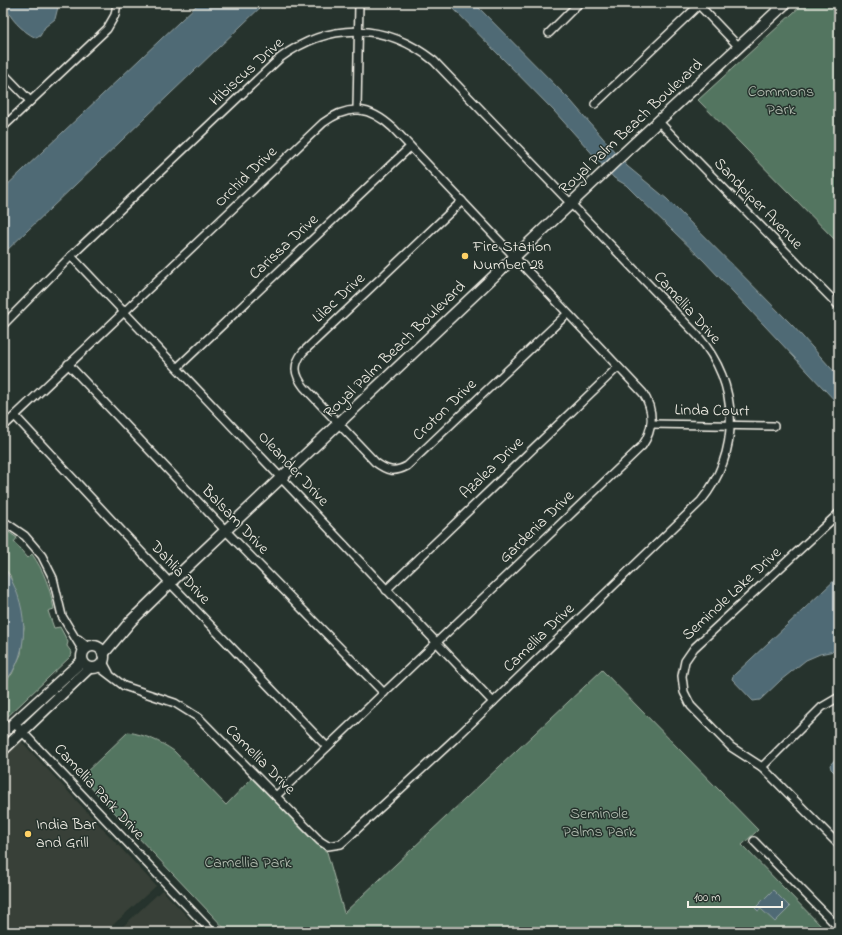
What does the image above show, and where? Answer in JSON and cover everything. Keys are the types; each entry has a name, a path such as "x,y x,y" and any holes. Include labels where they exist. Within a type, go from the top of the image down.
{"street":[{"path":"3,127 107,28 115,15 116,3"},
{"path":"357,109 359,3"},
{"path":"549,33 579,3"},
{"name":"Royal Palm Beach Boulevard","path":"3,750 93,657 570,204 786,3"},
{"path":"595,104 698,4 739,47"},
{"name":"Hibiscus Drive","path":"3,325 72,256 280,58 292,49 319,36 343,32 372,32 401,40 414,47 434,61 570,204"},
{"path":"3,73 30,102"},
{"name":"Orchid Drive","path":"3,427 323,123 337,114 357,109 373,112 382,118 462,201 514,258"},
{"name":"Sandpiper Avenue","path":"658,122 839,306"},
{"name":"Carissa Drive","path":"178,367 410,147"},
{"name":"Lilac Drive","path":"339,424 297,379 295,370 297,361 303,352 462,201"},
{"name":"Camellia Drive","path":"93,657 114,679 132,690 162,698 188,710 199,718 320,842 328,846 342,844 493,702 701,501 716,480 722,467 729,443 731,425 729,399 726,385 719,367 704,344 570,204"},
{"name":"Oleander Drive","path":"72,256 493,702"},
{"name":"Gardenia Drive","path":"276,796 642,446 647,438 651,424 650,411 646,397 514,258"},
{"name":"Croton Drive","path":"339,424 374,462 384,469 392,471 399,470 407,466 567,314"},
{"name":"Balsam Drive","path":"68,364 226,531 384,693"},
{"name":"Azalea Drive","path":"386,590 618,367"},
{"name":"Dahlia Drive","path":"15,416 170,584 327,747"},
{"name":"Linda Court","path":"651,424 774,426"},
{"name":"Seminole Lake Drive","path":"839,513 694,648 683,668 682,684 691,706 731,747 762,766 839,845"},
{"path":"3,522 24,536 42,556 53,578 62,616 74,637 93,657"},
{"name":"Royal Palm Beach Boulevard","path":"3,733 93,657"},
{"path":"762,766 822,707 839,697"},
{"name":"Camellia Park Drive","path":"14,723 212,932"},
{"path":"754,841 839,928"}],"shaded area":[{"path":"21,741 156,886 105,932 3,932 3,757"},
{"path":"162,890 202,932 117,932"}],"green space":[{"name":"Commons Park","path":"804,3 839,3 839,244 698,100"},
{"path":"3,528 17,538 14,542 28,558 32,554 40,567 46,580 54,609 48,611 54,628 60,627 68,642 67,646 72,653 71,656 3,721 3,684 12,674 21,654 24,627 10,575 3,567"},
{"name":"Seminole Palms Park","path":"602,670 758,830 742,845 827,932 228,932 81,777 128,732 152,739 174,751 226,805 252,778 313,841 327,852 344,913"}],"water":[{"path":"4,3 59,3 55,19 45,27 40,36 36,38 17,24 9,14"},
{"path":"199,3 265,3 3,254 3,189"},
{"path":"448,3 474,3 571,101 627,166 667,199 793,326 839,377 839,405 704,261 626,185 614,178 554,111"},
{"path":"3,567 18,595 24,626 23,642 19,657 13,671 3,684"},
{"path":"839,576 839,650 820,654 806,660 781,680 760,700 753,701 732,679 733,676"},
{"path":"839,755 839,777 831,769 830,765"},
{"path":"773,890 790,907 775,922 761,909 758,911 755,908"}],"place":[{"name":"Fire Station Number 28","path":"465,256"},
{"name":"India Bar and Grill","path":"28,834"}],"park label":[{"name":"Camellia Park","path":"248,863"}]}
